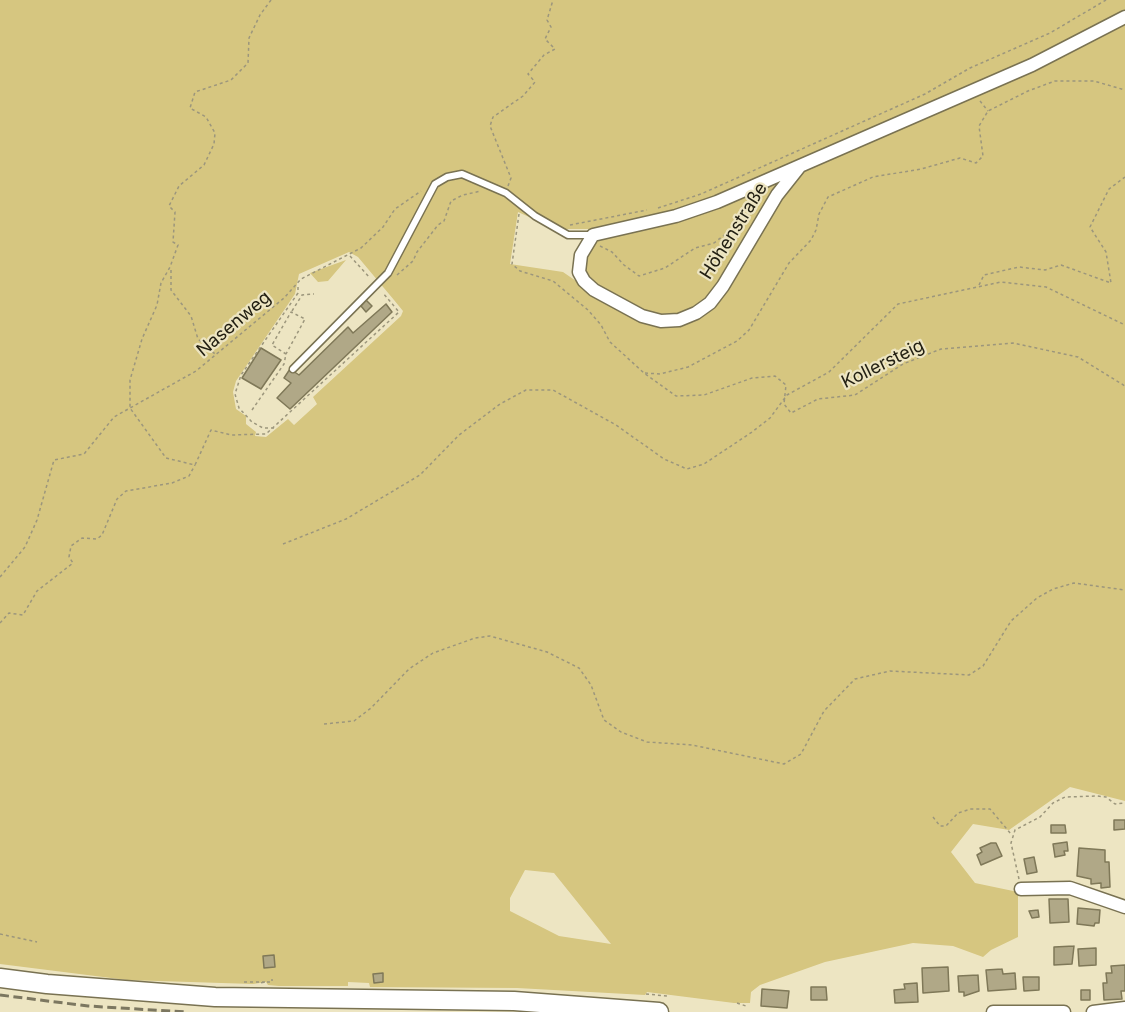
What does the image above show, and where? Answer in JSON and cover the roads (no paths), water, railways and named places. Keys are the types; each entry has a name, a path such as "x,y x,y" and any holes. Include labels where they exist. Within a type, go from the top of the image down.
{"main road":[{"path":"0,978 215,997 514,1001 660,1000"}],"street":[{"name":"Höhenstraße","path":"800,166 777,195 723,286 710,303 696,313 680,320 661,321 642,316 604,297 584,281 579,272 581,255 593,235 676,216 800,166 1023,69 1125,17"},
{"path":"1021,889 1070,888 1125,907"},
{"path":"1093,1012 1125,1008"},
{"path":"993,1012 1064,1012"}],"lane":[{"path":"293,369 388,273 435,184 455,174 485,183 506,193 545,223 557,226 568,235 579,237 593,235"}],"railway":[{"path":"0,995 88,1006 186,1012"}]}
